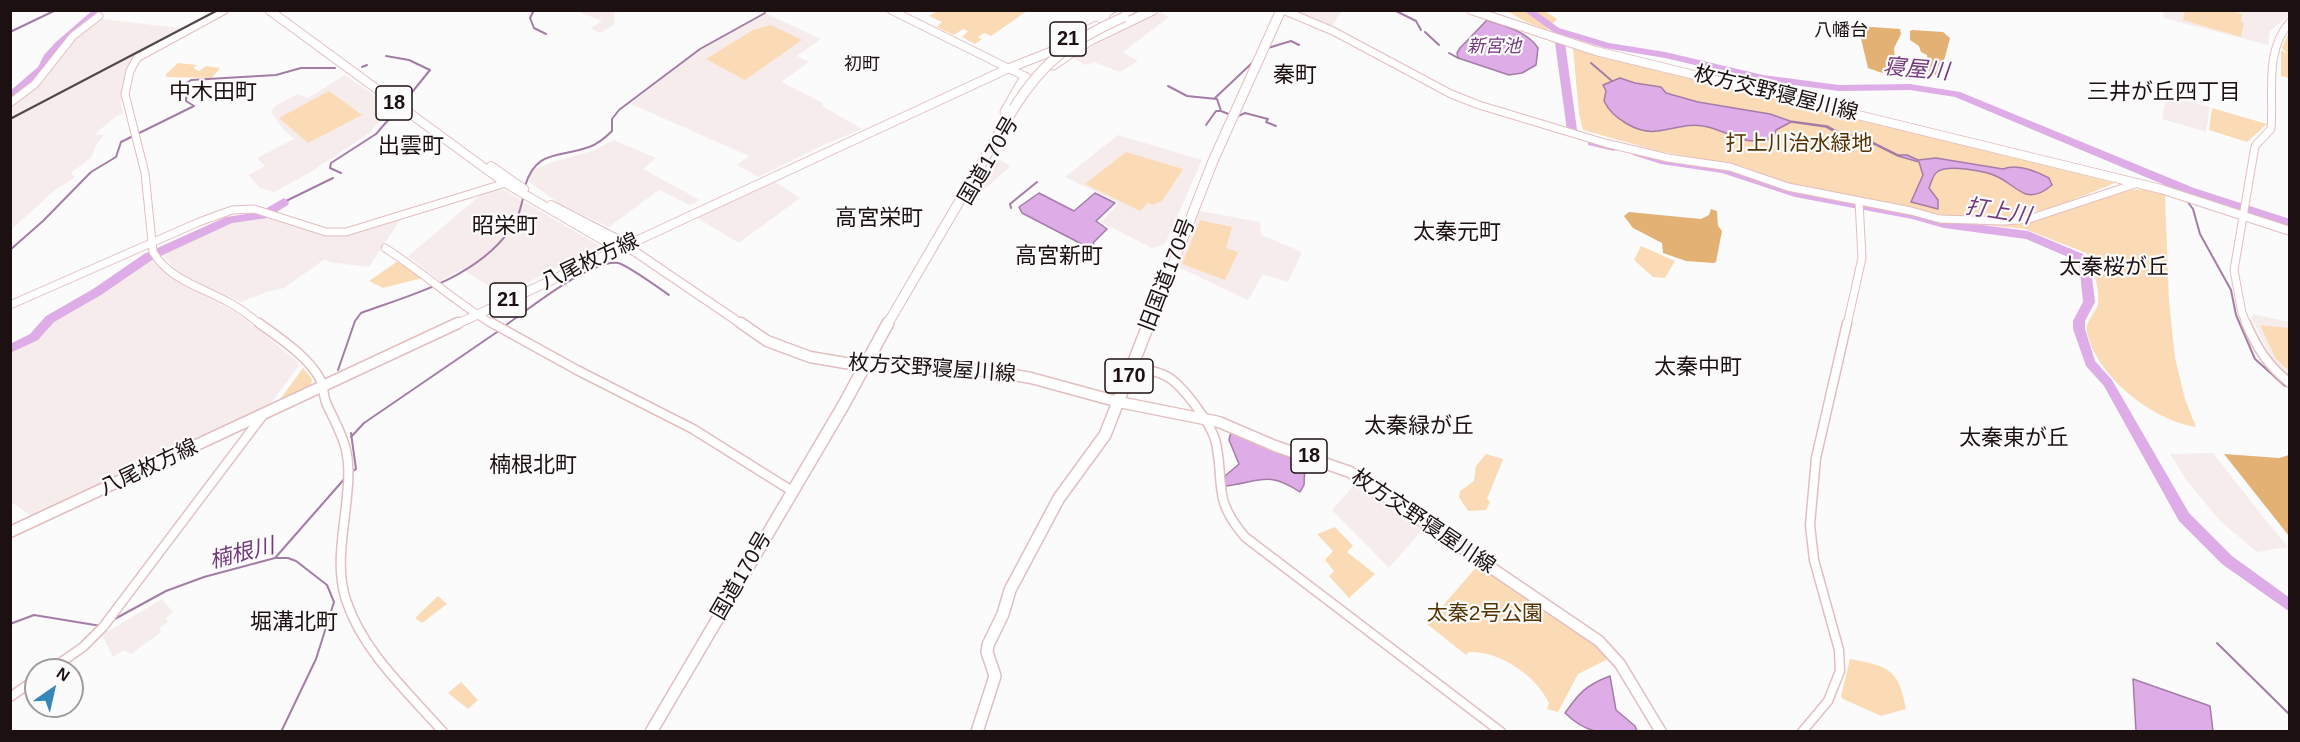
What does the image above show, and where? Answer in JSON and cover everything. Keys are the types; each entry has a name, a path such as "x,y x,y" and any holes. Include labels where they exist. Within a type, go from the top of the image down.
{"highway":[{"name":"国道170号","path":"868,362 894,311 1027,84 1055,55 1085,35 1140,10"},
{"name":"国道170号","path":"651,732 868,362 902,311 1037,83 1055,63 1071,51 1126,17 1153,10"},
{"name":"旧国道170号","path":"977,732 995,676 987,652 988,645 1003,614 1010,590 1059,498 1103,439 1212,161 1282,10"},
{"path":"954,211 972,168 1024,77"}],"main road":[{"name":"枚方交野寝屋川線","path":"269,10 508,182 608,243 624,246 668,272 767,341 810,357 1007,373 1119,402 1207,419 1237,428 1275,446 1350,472 1577,624 1613,654 1661,732"},
{"name":"枚方交野寝屋川線","path":"278,10 508,182"},
{"name":"枚方交野寝屋川線","path":"1472,10 1596,51 2245,210 2289,231"},
{"name":"八尾枚方線","path":"10,532 1006,69 1126,17"},
{"name":"八尾枚方線","path":"1006,69 1126,17"}],"street":[{"path":"225,10 137,58 126,90 124,103 137,135 143,162 151,219 150,244 154,255 177,277 243,311 305,361 319,377 326,403 342,431 348,473 340,562 346,601 363,635 443,732"},
{"path":"891,10 1037,83"},
{"path":"1282,10 1333,31 1451,94 1479,105 1605,143 1668,158 1730,167 1788,187 1860,204 1940,219 2017,221 2138,183"},
{"path":"10,103 35,84 73,36 99,16"},
{"path":"2289,22 2282,30 2274,48 2271,129 2255,146 2234,270 2242,313 2264,360 2289,383"},
{"path":"10,305 219,214 244,209 268,212 326,232 346,232 508,182"},
{"path":"1802,732 1828,701 1840,671 1839,650 1815,560 1810,525 1816,458 1862,258 1860,204"},
{"path":"385,248 477,315 693,429 792,491"},
{"path":"1133,366 1171,378 1207,419 1217,447 1218,488 1221,501 1237,529 1271,558 1501,732"},
{"path":"67,658 83,647 105,624 263,415"},
{"path":"10,697 24,688"}],"shaded area":[{"path":"585,10 614,11 615,24 600,33 591,28 602,21 581,13"},
{"path":"2164,10 2285,10 2289,15 2270,31 2268,45 2163,18"},
{"path":"1298,11 1342,11 1331,27 1296,14"},
{"path":"1160,12 1169,17 1123,52 1138,61 1120,72 1094,62 1085,65 1072,57"},
{"path":"765,13 821,39 797,56 809,62 781,82 823,103 822,106 862,129 758,177 737,165 749,156 631,104 700,49"},
{"path":"103,19 186,29 142,54 123,89 121,103 123,113 95,134 104,135 96,145 91,158 72,172 71,174 75,176 73,179 56,189 11,230 11,105 47,75 68,45"},
{"path":"1858,26 1900,29 1901,34 1894,48 1896,71 1891,76 1868,68"},
{"path":"1912,30 1943,32 1950,38 1940,76 1929,74 1927,55 1910,40"},
{"path":"345,75 392,108 368,134 309,173 274,192 260,188 248,175 265,166 257,158 294,139 282,128 271,112 275,106 298,94 308,98"},
{"path":"2166,95 2210,107 2206,132 2162,119"},
{"path":"1118,135 1202,160 1165,244 1152,248 1101,222 1119,203 1065,177"},
{"path":"614,140 656,158 643,169 700,200 690,205 659,190 609,227 560,204 528,181 533,170 592,151"},
{"path":"996,158 1011,166 982,191 975,190"},
{"path":"775,182 800,198 739,243 697,218"},
{"path":"502,189 600,246 503,295 462,269 440,281 408,256 483,193"},
{"path":"1711,209 1717,211 1718,226 1722,231 1716,262 1713,263 1686,261 1663,253 1662,243 1633,228 1624,216 1629,212 1701,219 1709,215"},
{"path":"1195,210 1260,222 1261,235 1302,252 1288,282 1263,274 1248,300 1174,265"},
{"path":"266,216 324,236 344,236 401,219 369,267 329,262 325,259 284,288 241,302 181,275 160,253 232,222"},
{"path":"151,259 180,283 239,314 298,362 298,367 267,408 31,516 11,502 11,350 38,336 55,317"},
{"path":"2253,314 2289,322 2289,376 2271,357 2251,318"},
{"path":"2213,453 2288,547 2257,552 2221,522 2187,481 2170,454"},
{"path":"2224,454 2279,458 2289,455 2289,536"},
{"path":"1357,482 1425,527 1389,568 1332,510"},
{"path":"162,599 173,612 166,618 168,622 159,628 161,632 131,654 123,650 113,657 102,635"}],"green space":[{"path":"939,10 1027,11 991,36 984,33 978,37 982,39 975,44 962,37 968,31 963,29 954,35 937,27 942,22 929,16"},
{"path":"1507,11 1545,11 1557,19 1547,30"},
{"path":"2185,11 2231,11 2242,14 2241,22 2244,23 2241,37 2183,20"},
{"path":"771,25 802,40 745,80 706,59 753,30"},
{"path":"2289,32 2289,78 2281,76 2281,50 2287,54 2282,48"},
{"name":"打上川治水緑地","path":"1573,48 2115,183 2055,207 1997,218 1946,216 1785,183 1744,167 1658,151 1583,130 1579,114"},
{"path":"178,63 197,65 193,68 199,71 206,66 220,68 212,78 166,77 166,74"},
{"path":"329,91 362,115 308,143 279,118"},
{"path":"2212,108 2267,124 2247,142 2209,130"},
{"path":"1126,152 1183,169 1162,201 1153,205 1148,203 1140,211 1085,184"},
{"path":"2150,189 2165,195 2169,301 2175,358 2185,399 2196,427 2179,423 2145,405 2114,380 2102,364 2092,348 2087,332 2088,324 2097,307 2098,298 2090,258 2086,253 2025,229 1958,222 2025,223 2131,190"},
{"path":"1200,220 1232,227 1226,248 1238,252 1225,280 1182,264"},
{"path":"1641,246 1675,261 1665,278 1653,277 1634,260"},
{"path":"401,259 426,277 383,288 369,281"},
{"path":"2260,325 2289,328 2289,371 2276,359"},
{"path":"303,368 312,379 311,386 278,402"},
{"path":"1486,454 1503,459 1487,499 1490,502 1486,510 1468,511 1459,497 1460,491 1474,481 1476,466"},
{"path":"1335,527 1353,546 1347,552 1375,574 1349,598 1329,576 1334,571 1325,560 1333,551 1317,534"},
{"name":"太秦2号公園","path":"1479,564 1589,639 1608,659 1578,674 1558,712 1547,709 1549,703 1543,693 1526,674 1504,660 1492,656 1469,652 1466,655 1427,624"},
{"path":"438,596 447,604 422,623 415,618"},
{"path":"1850,659 1874,664 1890,672 1900,685 1906,709 1881,716 1843,699 1841,696"},
{"path":"461,682 478,700 468,709 448,693"}],"water":[{"name":"新宮池","path":"1487,20 1516,30 1528,37 1538,48 1536,65 1522,73 1509,75 1458,58 1457,53 1460,48"},
{"path":"1620,78 1661,87 1666,93 1698,102 1770,114 1790,121 1827,126 1840,133 1864,138 1898,155 1907,155 1918,160 1936,158 2003,169 2015,167 2027,169 2049,178 2052,185 2040,193 2030,195 2019,191 1998,177 1985,173 1958,168 1942,170 1934,175 1929,188 1938,200 1938,209 1911,202 1923,175 1919,162 1898,156 1864,139 1839,134 1826,127 1791,122 1776,130 1774,138 1754,141 1701,126 1650,131 1626,124 1604,101 1606,91 1603,85"},
{"path":"1039,193 1074,211 1095,193 1115,203 1096,221 1107,229 1093,243 1097,252 1022,213 1019,207"},
{"path":"1231,432 1305,464 1304,485 1300,492 1289,485 1271,479 1225,486 1225,476 1239,464 1229,440"},
{"path":"1610,676 1616,710 1635,726 1637,731 1590,730 1565,713 1584,690"},
{"path":"2133,679 2210,706 2213,731 2136,731"}],"waterway":[{"path":"10,32 56,10"},
{"name":"寝屋川","path":"10,97 42,68 47,57 59,44 99,10"},
{"path":"531,10 533,12 530,18 534,28 546,34"},
{"path":"1394,10 1416,21 1421,30"},
{"name":"寝屋川","path":"1527,10 1556,30 1608,46 1665,55 1763,78 1839,88 1910,87 1957,94 2190,191 2290,223"},
{"path":"525,186 535,166 542,160 589,147 598,142 612,131 612,119 619,110 700,49 765,13"},
{"path":"1425,32 1439,45"},
{"path":"1268,48 1291,41 1299,45"},
{"name":"打上川","path":"1560,43 1572,130"},
{"path":"1449,53 1458,58"},
{"path":"386,56 409,60 430,70 409,96"},
{"path":"1215,98 1252,63"},
{"path":"1591,63 1612,81"},
{"path":"362,67 367,65"},
{"path":"10,250 43,221 91,172 116,157 121,142 194,106 186,101 187,83 191,80 276,75 301,68 335,68"},
{"path":"1168,86 1187,96 1217,99 1221,111"},
{"path":"341,173 330,168 331,163 376,134 396,111"},
{"path":"1206,125 1216,111 1221,111"},
{"path":"1221,111 1231,115"},
{"path":"1236,117 1245,113 1268,119 1266,122 1276,126"},
{"name":"打上川","path":"1592,143 1614,148"},
{"name":"打上川","path":"1637,153 1661,161 1723,170 1795,193 1912,215 1944,224 2028,235 2079,257 2084,261 2089,302 2079,321 2079,329 2090,363 2108,383 2184,517 2227,560 2290,606"},
{"path":"284,202 333,178"},
{"path":"1011,208 1010,204 1037,182"},
{"path":"338,370 355,321 361,313 447,280 486,256 515,222 524,195"},
{"path":"2187,201 2193,209 2200,234 2231,290 2236,315 2255,359 2285,386"},
{"path":"10,349 34,337 50,319 97,292 148,257 230,220 263,215 284,202"},
{"path":"505,326 576,277 606,264 618,263 669,295"},
{"path":"351,436 364,423 500,330"},
{"path":"350,473 356,469 351,436"},
{"path":"275,558 346,477"},
{"name":"楠根川","path":"111,621 166,591 204,577 275,558"},
{"name":"楠根川","path":"275,558 288,558 296,561 327,585 334,602 316,659 281,732"},
{"name":"楠根川","path":"10,624 34,615 101,626"},
{"path":"2217,643 2290,715"}],"railway":[{"path":"10,119 218,10"}],"district":[{"name":"八幡台","path":"1841,31"},
{"name":"初町","path":"862,65"},
{"name":"秦町","path":"1295,76"},
{"name":"中木田町","path":"213,93"},
{"name":"三井が丘四丁目","path":"2164,93"},
{"name":"出雲町","path":"411,147"},
{"name":"高宮栄町","path":"879,219"},
{"name":"昭栄町","path":"505,227"},
{"name":"太秦元町","path":"1457,233"},
{"name":"高宮新町","path":"1059,257"},
{"name":"太秦桜が丘","path":"2114,268"},
{"name":"太秦中町","path":"1698,368"},
{"name":"太秦緑が丘","path":"1419,427"},
{"name":"太秦東が丘","path":"2014,439"},
{"name":"楠根北町","path":"533,466"},
{"name":"堀溝北町","path":"294,623"}]}
